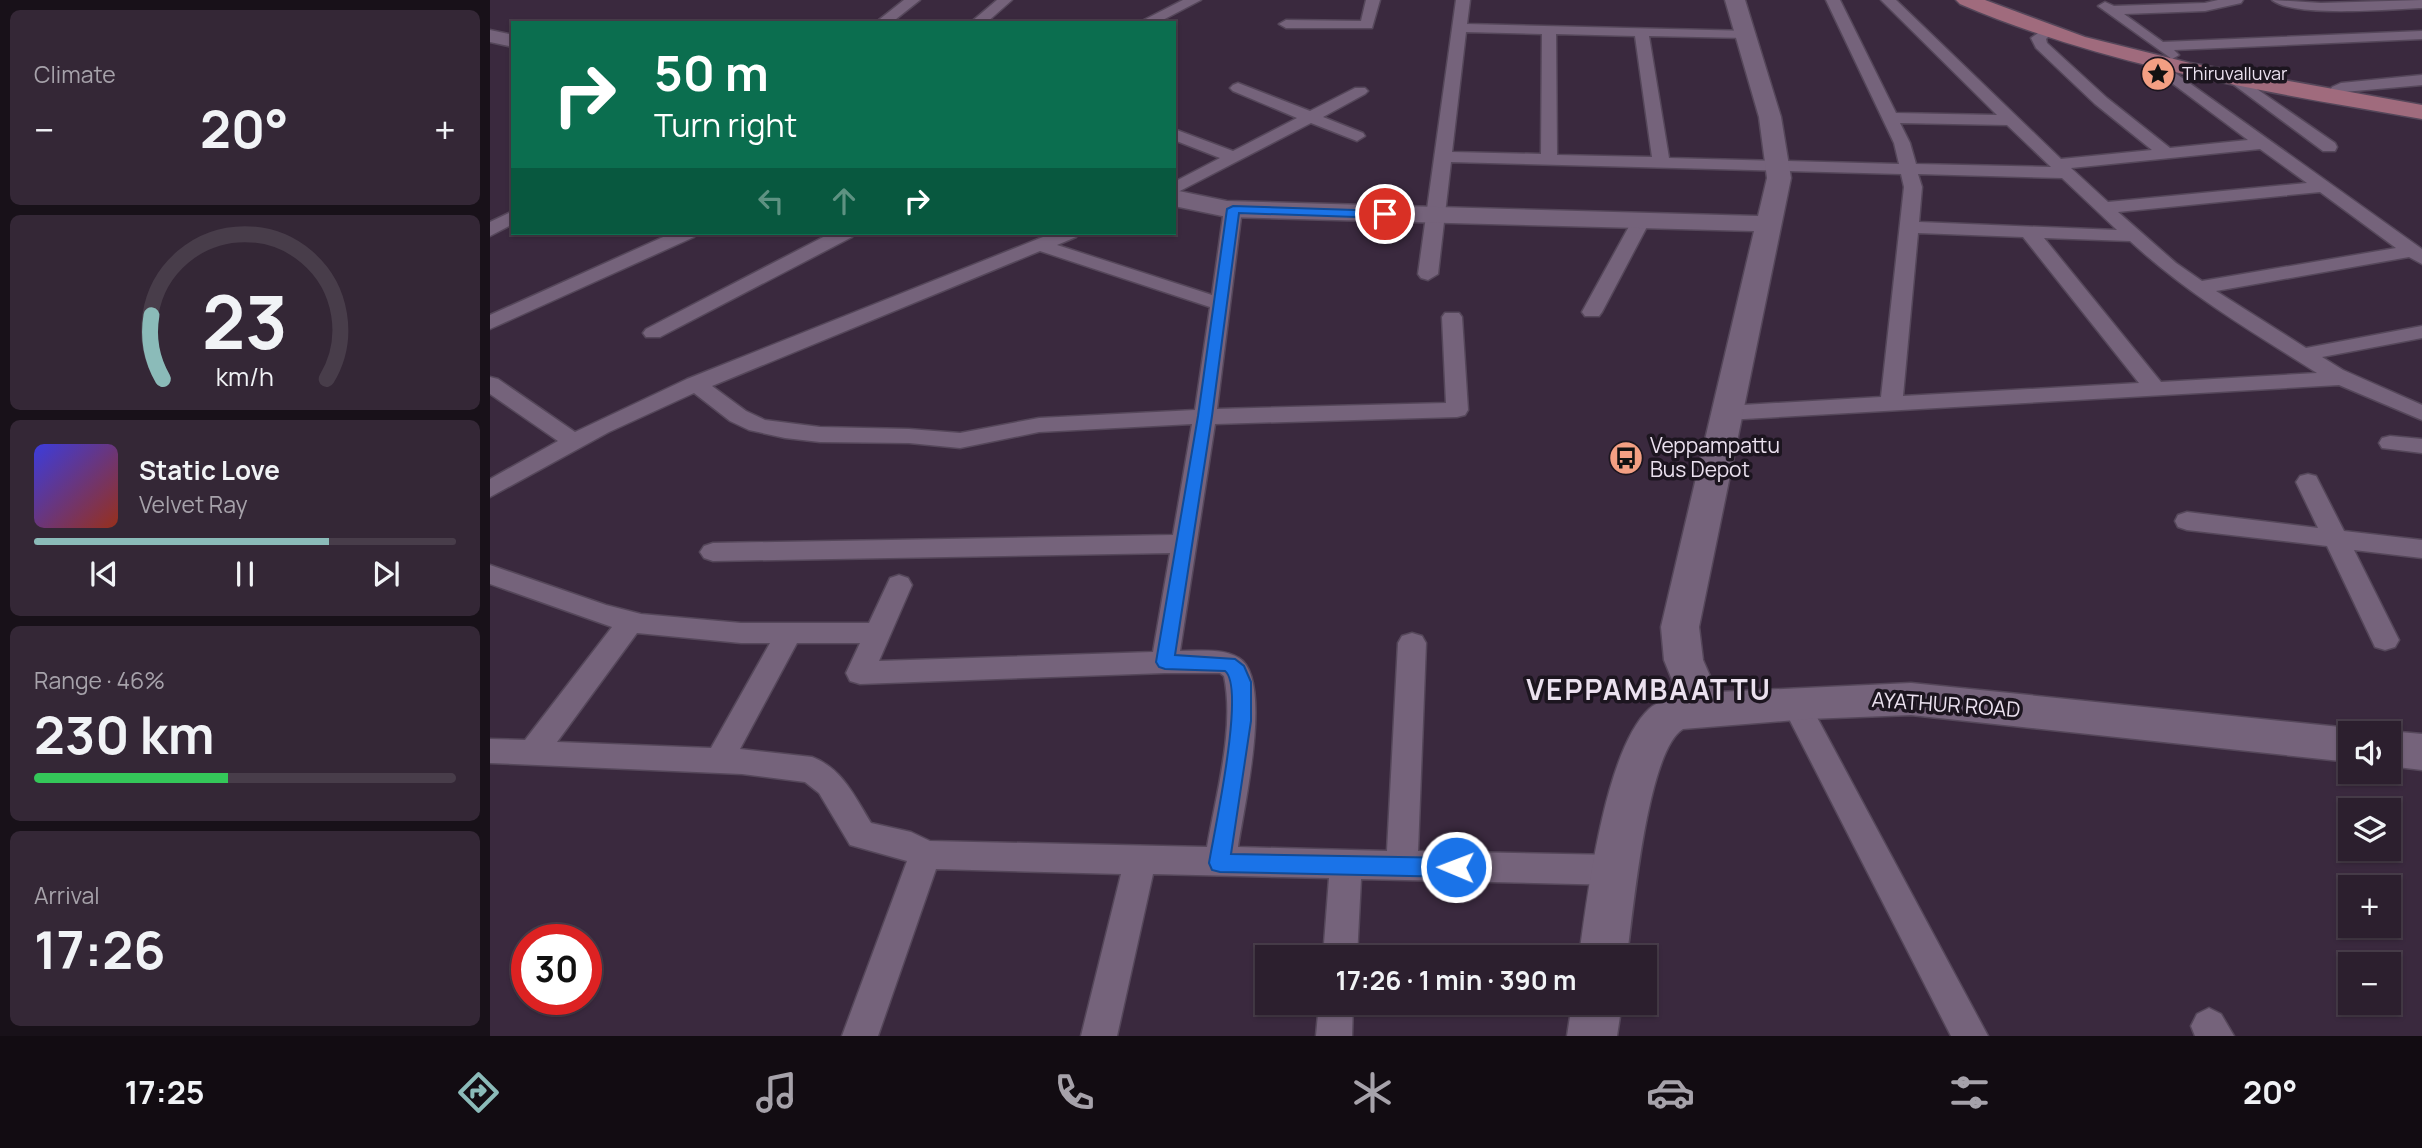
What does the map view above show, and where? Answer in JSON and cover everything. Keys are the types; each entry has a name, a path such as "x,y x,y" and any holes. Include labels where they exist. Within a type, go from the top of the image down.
{"main road":[{"path":"1967,0 2047,31 2156,55 2195,72 2422,112"}],"street":[{"path":"885,21 913,0"},
{"path":"979,21 1005,0"},
{"path":"1149,21 1194,0"},
{"path":"1286,24 1367,25 1373,0"},
{"path":"1428,274 1463,0"},
{"path":"1706,709 1685,671 1679,649 1680,627 1776,195 1779,164 1770,117 1735,0"},
{"path":"1833,0 1902,143 1913,187 1891,403"},
{"path":"1888,0 2102,208 2198,288 2341,378 2422,413"},
{"path":"2098,0 2156,55 2266,147 2389,237 2418,248"},
{"path":"2279,0 2321,7 2418,4"},
{"path":"2111,10 2206,6 2230,1"},
{"path":"1460,28 1746,34"},
{"path":"1549,30 1549,159"},
{"path":"2047,31 2038,38 2041,45 2165,153"},
{"path":"1641,32 1661,162"},
{"path":"2156,55 2422,35"},
{"path":"490,36 511,41"},
{"path":"1443,157 2062,169 2165,153 2266,147 2329,147 2235,79"},
{"path":"2335,96 2341,88 2422,80"},
{"path":"1238,88 1357,136"},
{"path":"1176,188 1360,91"},
{"path":"1890,118 2012,120"},
{"path":"1176,135 1234,158"},
{"path":"2102,208 2320,187"},
{"path":"1176,199 1211,208 1233,209 1769,224"},
{"path":"1165,662 1205,416 1233,209"},
{"path":"490,230 511,217"},
{"path":"1592,312 1640,221"},
{"path":"1910,227 2133,236"},
{"path":"2029,232 2155,388"},
{"path":"490,323 683,235"},
{"path":"653,333 841,235"},
{"path":"490,489 648,404 1064,235"},
{"path":"1039,245 1220,304"},
{"path":"2198,288 2418,248"},
{"path":"695,384 742,419 764,427 804,435 910,436 967,440 1025,426 1205,416 1457,410 1452,317"},
{"path":"2302,355 2422,332"},
{"path":"1726,413 2341,378"},
{"path":"490,384 575,442"},
{"path":"2390,443 2422,446"},
{"path":"2308,482 2385,640"},
{"path":"2187,521 2422,549"},
{"path":"713,552 1184,544"},
{"path":"490,574 602,614 680,630 789,634 878,633"},
{"path":"900,585 860,673 1165,662 1228,664 1237,671 1242,682 1242,721 1220,863"},
{"path":"532,753 631,622"},
{"path":"719,761 789,634"},
{"path":"1402,866 1412,642"},
{"name":"AYATHUR ROAD","path":"1605,945 1632,786 1653,731 1666,718 1706,709 1855,699 1911,699 2338,744"},
{"path":"1795,704 1970,1036"},
{"path":"2401,750 2422,752"},
{"path":"490,751 719,761 812,770 830,784 861,835 911,846 926,855 1617,870"},
{"path":"860,1036 926,855"},
{"path":"1099,1036 1140,861"},
{"path":"1341,945 1346,865"},
{"path":"1334,1036 1335,1015"},
{"path":"1592,1036 1595,1015"}],"place":[{"name":"Thiruvalluvar","path":"2158,74"},
{"name":"Veppampattu Bus Depot","path":"1626,458"}],"district":[{"name":"VEPPAMBAATTU","path":"1649,690"}],"route":[{"path":"1385,214 1233,209 1205,416 1165,662 1228,664 1237,671 1242,682 1242,721 1220,863 1456,867"}]}
